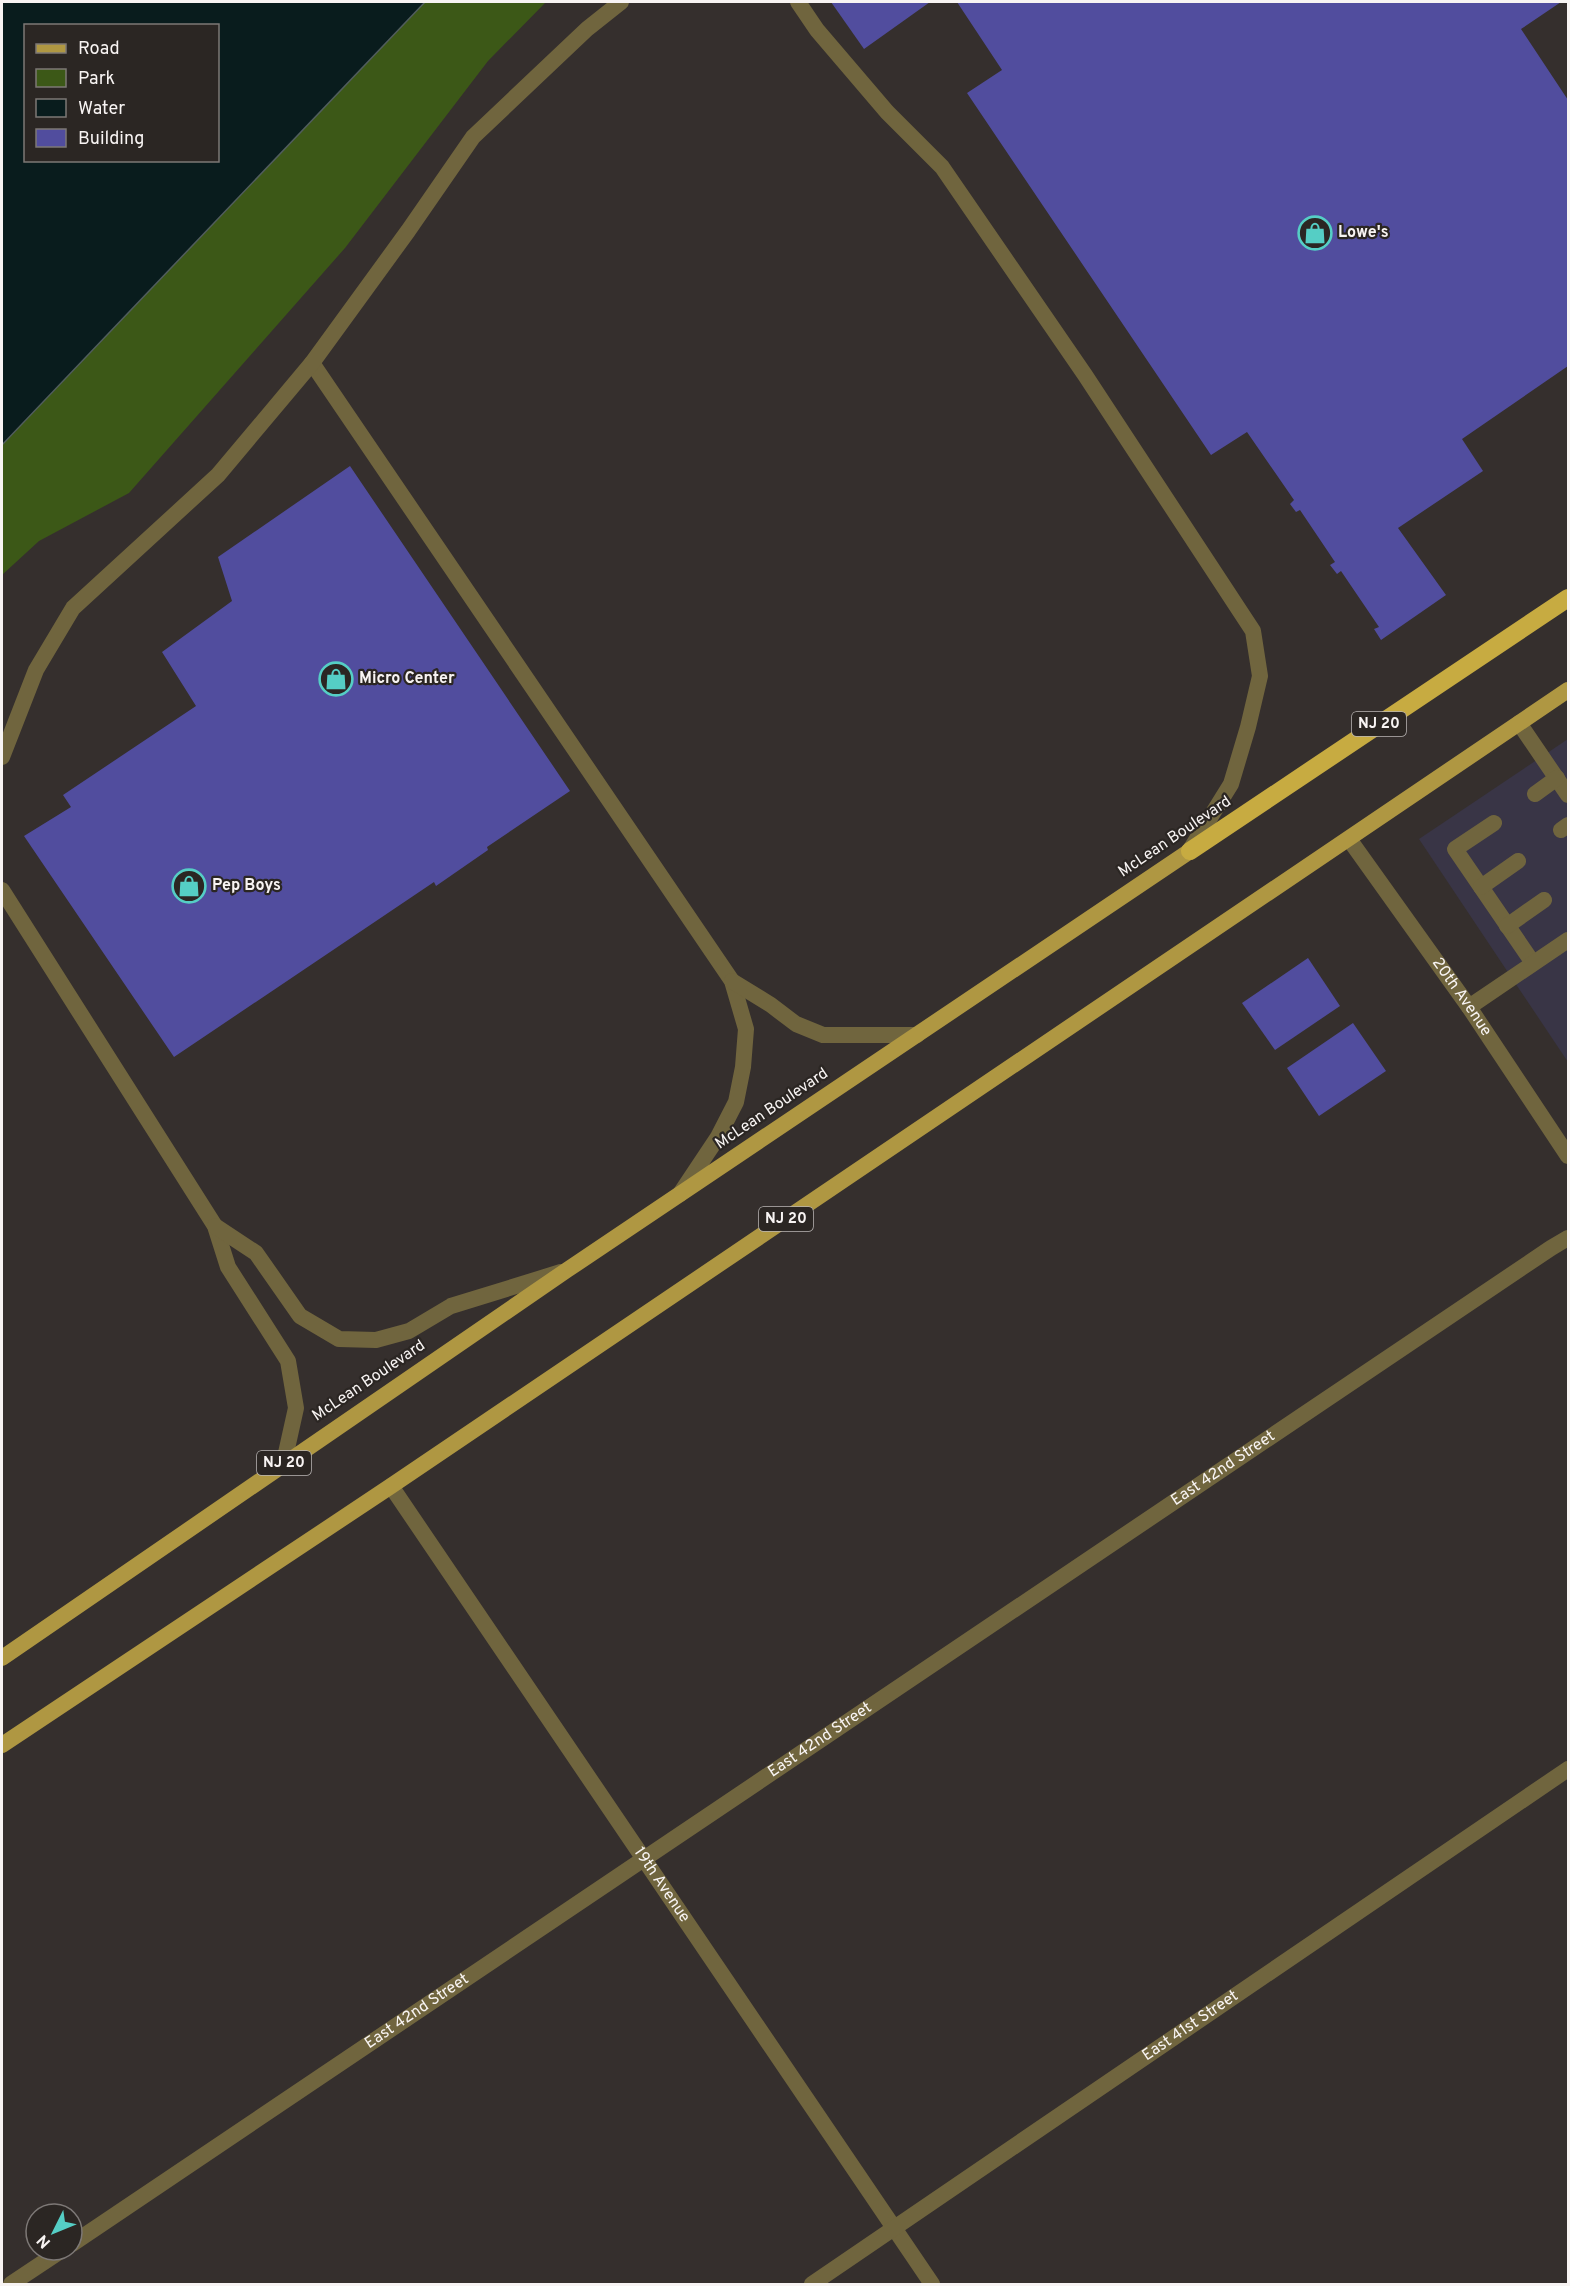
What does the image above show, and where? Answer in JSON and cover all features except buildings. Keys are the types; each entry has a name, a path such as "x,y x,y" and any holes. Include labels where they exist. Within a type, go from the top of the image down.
{"highway":[{"name":"McLean Boulevard","path":"1190,851 1569,598"}],"main road":[{"name":"NJ 20","path":"2,1745 1569,690"},
{"name":"McLean Boulevard","path":"2,1658 284,1462 1190,851"}],"street":[{"path":"2,756 36,670 73,608 218,475 312,363 408,231 472,137 587,29 621,2"},
{"path":"798,2 817,30 887,112 942,167 1079,366 1253,631 1260,676 1248,727 1231,784 1190,851"},
{"path":"312,363 732,981 746,1029 743,1067 736,1102 718,1137 679,1194"},
{"path":"1519,723 1569,795"},
{"path":"1535,794 1557,778"},
{"path":"1494,823 1455,849 1533,963"},
{"name":"20th Avenue","path":"1349,839 1469,1007 1569,1156"},
{"path":"1481,887 1518,861"},
{"path":"2,890 215,1226 228,1267 288,1361 296,1408 284,1462"},
{"path":"1507,926 1544,900"},
{"path":"1469,1007 1569,940"},
{"path":"732,981 771,1005 796,1024 823,1035 917,1035"},
{"path":"215,1226 256,1253 300,1317 339,1339 376,1340 409,1330 451,1306 567,1270"},
{"name":"East 42nd Street","path":"84,2236 1541,1254 1569,1238"},
{"name":"19th Avenue","path":"391,1485 932,2284"},
{"name":"East 41st Street","path":"813,2284 1569,1769"},
{"path":"11,2284 45,2262"}],"shaded area":[{"path":"1568,739 1568,1062 1419,839"}],"green space":[{"path":"425,2 546,2 488,61 345,248 129,493 39,541 2,575 2,445"}],"water":[{"path":"2,2 425,2 2,445"}],"place":[{"name":"Lowe's","path":"1315,233"},
{"name":"Micro Center","path":"336,679"},
{"name":"Pep Boys","path":"189,886"}]}
